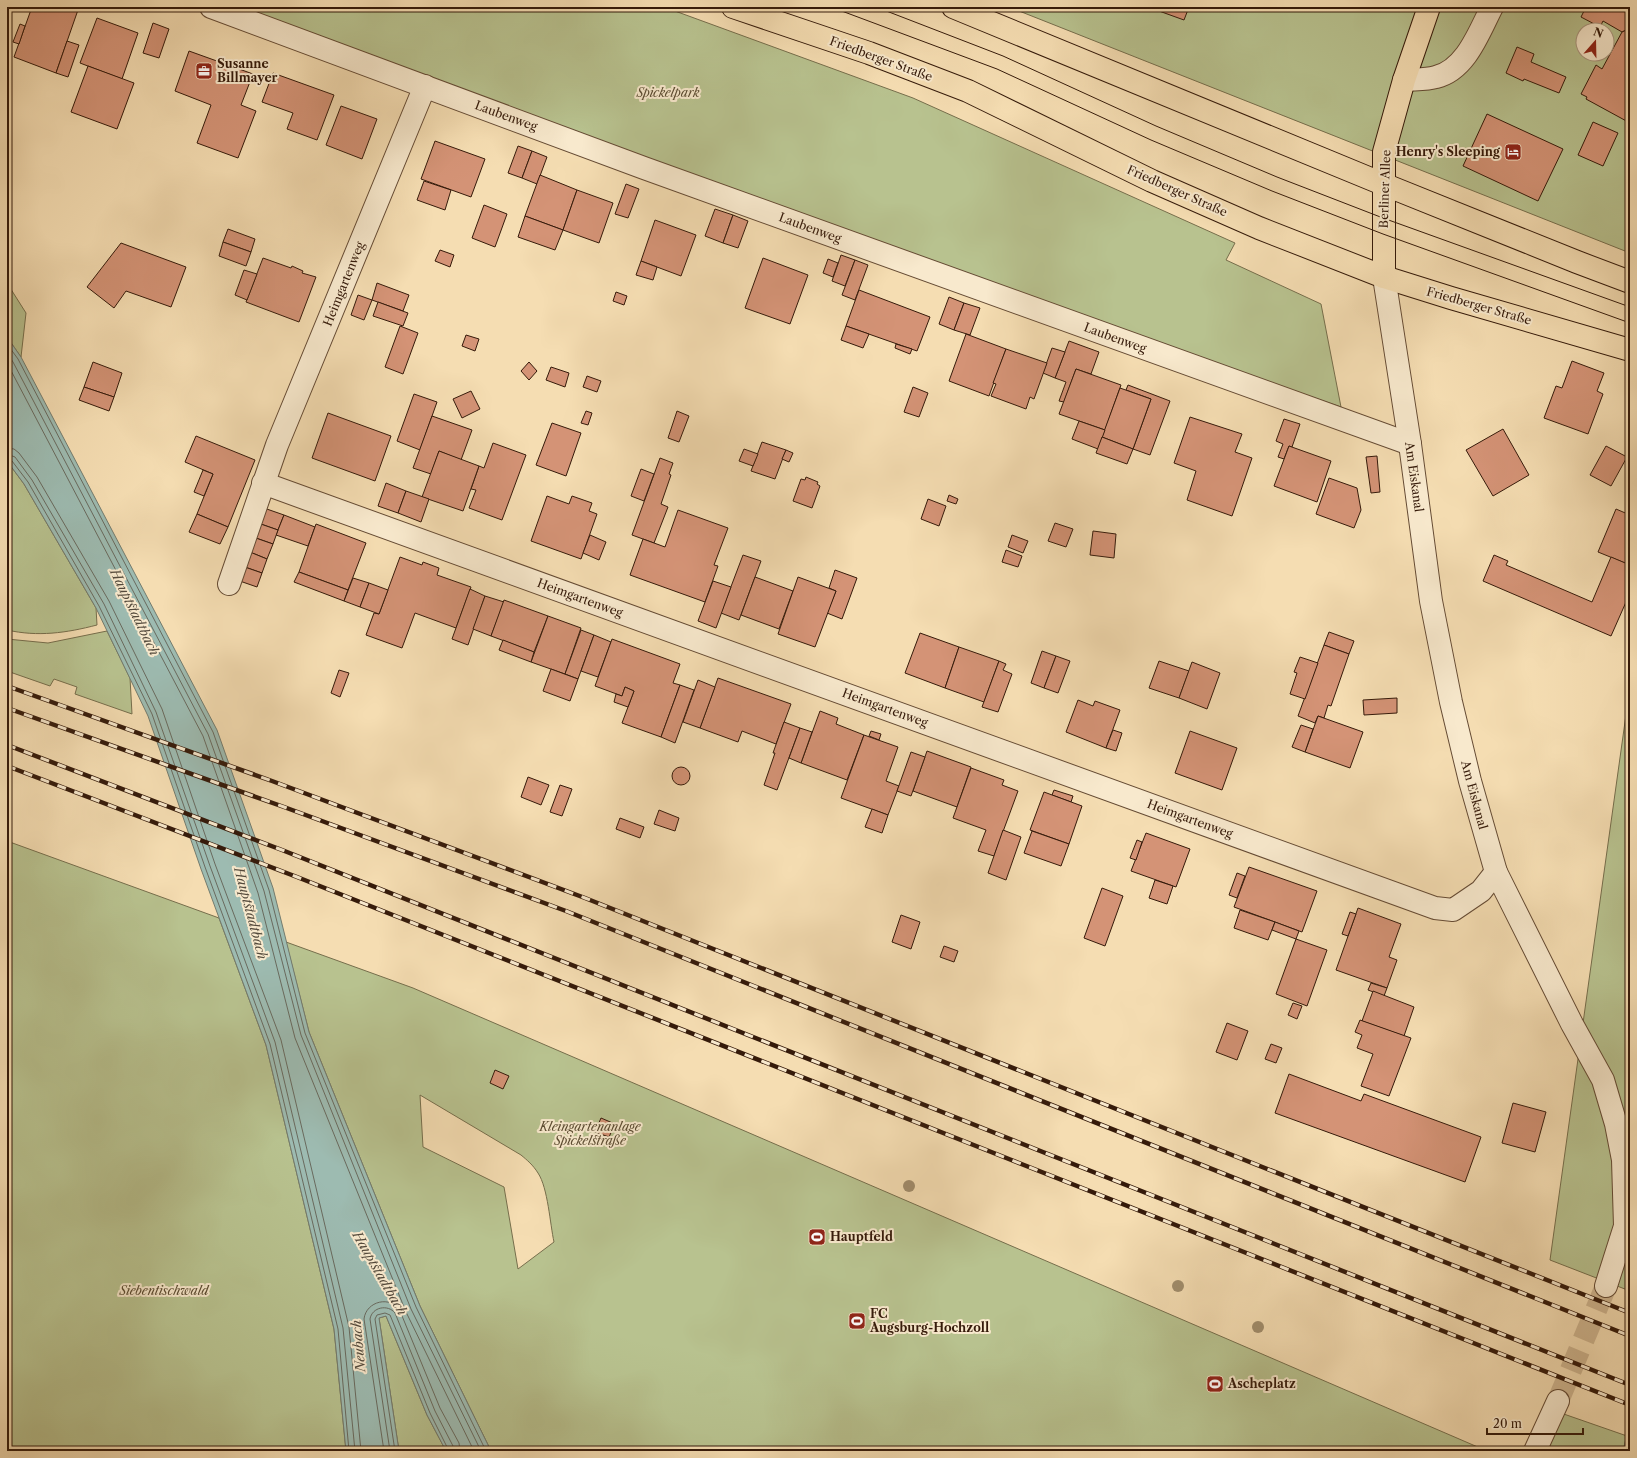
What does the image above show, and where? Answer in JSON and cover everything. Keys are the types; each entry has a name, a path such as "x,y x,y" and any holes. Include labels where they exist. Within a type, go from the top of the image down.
{"main road":[{"name":"Friedberger Straße","path":"733,7 869,53 968,91 1152,181 1259,228 1384,277 1630,350"},
{"path":"953,7 1383,184 1630,282"},
{"name":"Berliner Allee","path":"1384,277 1384,152 1404,80 1429,7"}],"street":[{"name":"Laubenweg","path":"211,7 651,170 1410,444"},
{"path":"1404,80 1436,77 1450,71 1464,60 1492,7"},
{"name":"Heimgartenweg","path":"229,584 277,445 425,86"},
{"name":"Am Eiskanal","path":"1384,277 1410,444 1431,601 1470,781 1496,872 1572,1024 1603,1080 1616,1124 1623,1160 1625,1226 1606,1286"},
{"name":"Heimgartenweg","path":"264,483 1435,908 1453,910 1481,891 1496,872"},
{"path":"1535,1451 1558,1401"}],"green space":[{"name":"Spickelpark","path":"211,7 664,7 913,98 1235,243 1226,260 1321,304 1341,407 644,168"},
{"path":"1009,7 1630,7 1630,253"},
{"path":"7,283 26,313 21,357 7,337"},
{"path":"7,461 24,484 96,608 97,625 63,632 41,634 7,630"},
{"path":"107,631 130,678 132,714 75,694 77,687 54,679 50,686 7,671 7,639 48,643"},
{"path":"1630,686 1630,1291 1550,1260"},
{"name":"Siebentischwald","path":"7,841 219,918 266,1045 334,1329 346,1451 7,1451"},
{"name":"FC Augsburg-Hochzoll","path":"286,942 413,988 1487,1451 491,1451 420,1306 309,1032","holes":["420,1095 521,1155 534,1168 541,1180 546,1197 554,1242 518,1269 504,1187 423,1147"]},
{"path":"386,1316 427,1415 446,1451 399,1451 379,1318"},
{"path":"1558,1412 1627,1436 1623,1451 1539,1451"}],"water":[{"path":"7,337 21,357 217,730 273,888 309,1032 420,1306 491,1451 446,1451 427,1415 386,1316 379,1318 399,1451 346,1451 334,1329 266,1045 201,869 148,716 96,608 24,484 7,461"},
{"path":"1630,1421 1630,1451 1623,1451"}],"building":[{"path":"32,7 79,7 56,73 14,57"},
{"path":"1092,7 1103,7 1102,11"},
{"path":"1161,7 1189,7 1184,20 1159,11"},
{"path":"1584,7 1630,7 1630,28 1622,32 1615,28 1615,22 1590,22 1581,17 1584,11 1582,10"},
{"path":"97,18 138,33 122,79 80,63"},
{"path":"153,23 169,29 159,58 143,53"},
{"path":"20,24 25,26 19,44 13,42"},
{"path":"1629,29 1630,30 1630,123 1586,99 1587,97 1581,94 1596,65 1602,69 1606,62 1615,62 1615,45 1622,32"},
{"path":"67,41 79,45 68,77 56,73"},
{"path":"1517,47 1534,54 1531,62 1566,77 1559,93 1524,79 1523,81 1506,73"},
{"path":"189,51 253,74 241,105 256,111 238,158 197,143 211,105 175,91"},
{"path":"88,66 134,83 117,129 71,112"},
{"path":"273,73 334,95 317,140 287,129 293,113 262,102"},
{"path":"341,106 377,119 362,159 326,145"},
{"path":"1487,114 1563,149 1538,201 1463,166"},
{"path":"1593,122 1618,133 1603,166 1578,155"},
{"path":"435,141 485,159 471,197 421,179"},
{"path":"518,146 532,151 522,178 508,173"},
{"path":"532,151 547,157 537,184 522,178"},
{"path":"540,175 577,190 563,230 525,216"},
{"path":"424,181 451,190 445,210 417,200"},
{"path":"626,184 639,189 628,218 615,214"},
{"path":"577,190 613,203 599,243 563,230"},
{"path":"484,205 507,214 495,247 472,238"},
{"path":"715,209 733,215 723,243 705,236"},
{"path":"733,215 748,221 738,248 723,243"},
{"path":"525,216 563,230 555,250 518,237"},
{"path":"655,220 696,235 681,276 641,261"},
{"path":"228,229 255,239 251,252 223,242"},
{"path":"223,242 251,252 246,266 219,256"},
{"path":"121,243 186,267 171,307 126,291 114,308 87,287"},
{"path":"440,250 454,255 450,267 435,261"},
{"path":"841,255 855,260 845,286 832,281"},
{"path":"263,258 291,268 292,266 303,271 302,273 316,277 299,322 246,302"},
{"path":"763,258 808,275 790,324 745,308"},
{"path":"828,259 838,263 833,277 823,273"},
{"path":"855,260 868,265 855,300 842,295"},
{"path":"641,261 657,267 653,280 636,275"},
{"path":"244,270 257,274 247,300 235,295"},
{"path":"377,283 409,295 403,311 372,300"},
{"path":"859,290 930,317 917,351 846,326"},
{"path":"616,292 627,296 624,305 613,301"},
{"path":"358,295 372,300 364,320 351,315"},
{"path":"949,297 964,303 954,330 939,324"},
{"path":"378,302 408,313 403,326 373,316"},
{"path":"964,303 980,308 970,335 954,330"},
{"path":"400,326 418,333 403,374 385,367"},
{"path":"846,326 869,334 863,348 841,340"},
{"path":"966,334 1006,349 989,396 949,381"},
{"path":"466,335 479,339 475,351 462,346"},
{"path":"1069,341 1099,352 1091,374 1076,369 1064,402 1059,401 1066,382 1055,378"},
{"path":"896,344 912,349 910,354 895,348"},
{"path":"1052,348 1065,352 1055,378 1043,373"},
{"path":"1006,349 1047,363 1034,399 1030,397 1026,409 991,396 996,384 993,383"},
{"path":"1572,361 1604,373 1597,391 1603,394 1588,434 1544,418 1556,386 1562,388"},
{"path":"93,362 122,373 114,397 84,387"},
{"path":"529,362 537,371 529,380 521,371"},
{"path":"551,367 569,373 565,387 546,380"},
{"path":"1076,369 1121,385 1105,430 1059,414"},
{"path":"587,376 601,381 597,392 583,387"},
{"path":"1128,385 1170,401 1150,455 1133,449 1151,399 1126,390"},
{"path":"84,387 114,397 109,411 79,400"},
{"path":"913,387 928,393 919,417 904,412"},
{"path":"1120,388 1151,399 1133,449 1102,437"},
{"path":"471,391 480,409 462,418 453,399"},
{"path":"414,394 437,402 420,450 397,441"},
{"path":"586,411 592,413 588,425 581,423"},
{"path":"677,411 689,416 679,442 668,438"},
{"path":"328,413 391,436 375,481 312,458"},
{"path":"432,416 472,430 461,460 439,451 431,474 413,468"},
{"path":"1190,417 1242,434 1235,452 1252,458 1232,516 1187,500 1196,471 1174,463"},
{"path":"1284,419 1300,424 1292,447 1289,446 1284,459 1278,457 1283,444 1276,441"},
{"path":"1079,421 1105,430 1098,449 1072,439"},
{"path":"552,423 581,433 566,476 536,465"},
{"path":"1503,429 1529,475 1493,496 1466,450"},
{"path":"196,436 255,460 228,527 197,514 213,474 185,462"},
{"path":"1102,437 1133,449 1127,464 1096,453"},
{"path":"762,442 786,450 775,479 751,471"},
{"path":"493,443 526,455 502,520 469,508 476,490 471,489 479,466 484,468"},
{"path":"1289,446 1331,461 1317,502 1274,486"},
{"path":"1606,446 1627,457 1611,486 1590,475"},
{"path":"744,449 758,454 753,466 739,461"},
{"path":"786,450 793,453 789,462 782,459"},
{"path":"439,451 479,466 463,511 422,497"},
{"path":"1377,456 1380,492 1371,493 1366,457"},
{"path":"660,458 673,463 669,474 671,475 661,504 668,507 654,543 632,535"},
{"path":"641,469 654,474 644,501 631,496"},
{"path":"203,470 213,474 204,496 194,492"},
{"path":"806,477 818,482 817,484 820,486 812,508 793,501 801,479 805,480"},
{"path":"1329,478 1357,488 1361,510 1354,528 1316,514"},
{"path":"386,483 406,491 398,513 378,506"},
{"path":"406,491 429,499 421,522 398,513"},
{"path":"949,495 958,499 956,504 947,501"},
{"path":"547,496 569,504 572,496 592,503 589,511 597,514 581,559 531,541"},
{"path":"928,499 946,506 939,526 921,519"},
{"path":"261,507 284,515 278,530 255,522"},
{"path":"1616,509 1630,515 1630,565 1598,552"},
{"path":"678,510 728,528 714,565 718,566 705,602 630,575 643,539 665,547"},
{"path":"197,514 228,527 220,544 189,532"},
{"path":"284,515 315,527 308,546 276,535"},
{"path":"255,522 278,530 273,544 250,536"},
{"path":"1055,523 1073,529 1066,547 1048,541"},
{"path":"316,524 366,543 348,590 299,572"},
{"path":"1093,531 1116,534 1114,558 1090,555"},
{"path":"590,535 606,542 599,560 583,553"},
{"path":"1012,535 1028,541 1023,553 1008,547"},
{"path":"250,536 273,544 267,559 245,550"},
{"path":"245,550 267,559 262,573 239,565"},
{"path":"1006,550 1022,556 1018,567 1002,562"},
{"path":"743,555 761,561 739,620 721,613"},
{"path":"1494,555 1508,561 1506,565 1592,602 1611,557 1630,565 1630,593 1611,636 1483,581"},
{"path":"400,557 422,565 423,562 439,568 437,575 471,587 456,628 415,613 402,648 366,635 374,613 379,614"},
{"path":"239,565 262,573 257,587 234,579"},
{"path":"835,570 857,578 842,619 827,613 836,591 829,588"},
{"path":"299,572 348,590 344,601 294,582"},
{"path":"755,577 793,591 779,629 741,615"},
{"path":"798,577 836,591 815,647 778,634"},
{"path":"353,578 369,583 360,607 344,601"},
{"path":"713,581 731,587 716,628 698,621"},
{"path":"369,583 388,590 379,614 360,607"},
{"path":"470,589 485,596 468,645 452,639"},
{"path":"485,596 504,602 491,636 473,629"},
{"path":"504,600 548,616 534,652 491,636"},
{"path":"548,616 581,628 565,674 531,662"},
{"path":"581,630 594,635 578,679 565,674"},
{"path":"1329,632 1354,641 1349,654 1324,645"},
{"path":"920,633 959,647 945,688 905,673"},
{"path":"594,635 611,642 598,677 581,671"},
{"path":"612,639 680,664 673,683 680,685 661,737 622,723 634,691 625,687 622,696 595,686"},
{"path":"503,640 534,652 531,662 499,650"},
{"path":"1324,645 1349,654 1331,706 1328,705 1324,718 1318,716 1315,723 1298,716"},
{"path":"959,647 999,661 984,702 945,688"},
{"path":"1042,651 1056,656 1044,688 1031,683"},
{"path":"1056,656 1070,661 1058,693 1044,688"},
{"path":"1300,657 1318,663 1305,699 1290,694 1297,673 1294,672"},
{"path":"999,661 1006,664 1003,670 1012,674 998,712 982,707"},
{"path":"1159,661 1189,671 1179,698 1149,688"},
{"path":"1192,662 1220,673 1207,709 1179,698"},
{"path":"551,669 578,679 570,701 543,691"},
{"path":"339,670 349,673 340,697 331,693"},
{"path":"718,678 791,704 776,744 742,731 738,742 700,728"},
{"path":"698,680 715,687 700,728 683,722"},
{"path":"680,685 694,690 675,743 661,737"},
{"path":"625,687 634,691 628,707 614,702 616,694 622,696"},
{"path":"1397,698 1397,713 1364,715 1363,700"},
{"path":"1078,700 1093,706 1095,701 1120,710 1106,748 1066,732"},
{"path":"820,711 838,718 836,724 864,735 847,780 801,763"},
{"path":"1318,716 1363,732 1350,768 1305,752"},
{"path":"784,722 800,728 777,790 764,785"},
{"path":"1301,725 1313,729 1305,752 1292,747"},
{"path":"800,728 812,732 801,763 789,758"},
{"path":"1113,730 1122,733 1116,751 1106,748"},
{"path":"871,731 881,734 879,740 869,736"},
{"path":"1190,731 1237,748 1222,790 1175,773"},
{"path":"864,735 898,747 886,781 899,786 888,815 841,798"},
{"path":"927,751 971,767 957,807 913,791"},
{"path":"911,752 925,757 911,796 897,791"},
{"path":"681,767 687,770 690,776 687,782 681,785 675,782 672,776 675,770"},
{"path":"971,768 1004,780 1002,785 1018,791 994,856 978,851 986,830 953,818"},
{"path":"528,777 549,785 541,805 521,797"},
{"path":"560,785 572,789 562,816 550,812"},
{"path":"1054,790 1073,796 1071,802 1052,795"},
{"path":"1044,792 1082,806 1069,844 1030,830"},
{"path":"872,809 888,815 882,833 865,827"},
{"path":"659,810 679,818 675,831 654,824"},
{"path":"620,818 644,827 640,838 616,829"},
{"path":"1003,830 1021,837 1006,880 988,873"},
{"path":"1032,831 1069,844 1061,866 1024,853"},
{"path":"1146,833 1190,849 1176,887 1131,871"},
{"path":"1137,840 1142,842 1136,860 1130,858"},
{"path":"1249,867 1317,891 1302,932 1234,907"},
{"path":"1237,873 1245,876 1237,898 1229,895"},
{"path":"1155,880 1173,886 1167,904 1149,898"},
{"path":"1102,888 1123,896 1105,946 1084,938"},
{"path":"1358,908 1401,924 1389,957 1397,960 1387,988 1336,970"},
{"path":"1240,910 1275,922 1268,940 1234,928"},
{"path":"1350,912 1356,914 1348,936 1342,934"},
{"path":"901,915 920,922 911,949 892,942"},
{"path":"1275,922 1299,931 1296,939 1272,930"},
{"path":"1296,939 1327,950 1307,1006 1276,994"},
{"path":"944,946 958,951 954,962 940,957"},
{"path":"1371,983 1387,988 1384,996 1368,990"},
{"path":"1373,991 1414,1007 1404,1036 1362,1021"},
{"path":"1293,1003 1302,1006 1297,1019 1288,1015"},
{"path":"1360,1020 1411,1038 1389,1096 1361,1086 1373,1054 1357,1048 1362,1035 1355,1032"},
{"path":"1227,1023 1248,1031 1237,1060 1216,1052"},
{"path":"1271,1044 1282,1048 1276,1063 1265,1059"},
{"path":"495,1070 509,1076 503,1089 490,1083"},
{"path":"1289,1074 1361,1101 1364,1094 1481,1137 1465,1182 1275,1113"},
{"path":"1513,1103 1546,1112 1535,1152 1502,1143"},
{"path":"601,1118 615,1124 609,1137 595,1132"}],"tunnel":[{"path":"1558,1401 1606,1286"}],"tram line":[{"path":"831,7 997,69 1151,140 1272,191 1383,234 1630,323"},
{"path":"876,7 1003,56 1156,126 1277,177 1383,218 1630,307"}],"railway":[{"path":"7,686 272,781 585,898 1630,1313"},
{"path":"7,708 284,807 566,911 1630,1336"},
{"path":"7,745 282,850 1630,1385"},
{"path":"7,766 297,877 1630,1405"}],"place":[{"name":"Susanne Billmayer","path":"204,71"},
{"name":"Henry's Sleeping","path":"1513,152"},
{"name":"Hauptfeld","path":"817,1237"},
{"name":"FC Augsburg-Hochzoll","path":"857,1321"},
{"name":"Ascheplatz","path":"1215,1384"}],"water label":[{"name":"Hauptstadtbach","path":"135,612"},
{"name":"Hauptstadtbach","path":"251,913"},
{"name":"Hauptstadtbach","path":"380,1273"},
{"name":"Neubach","path":"358,1346"}],"park label":[{"name":"Kleingartenanlage Spickelstraße","path":"590,1134"}]}
